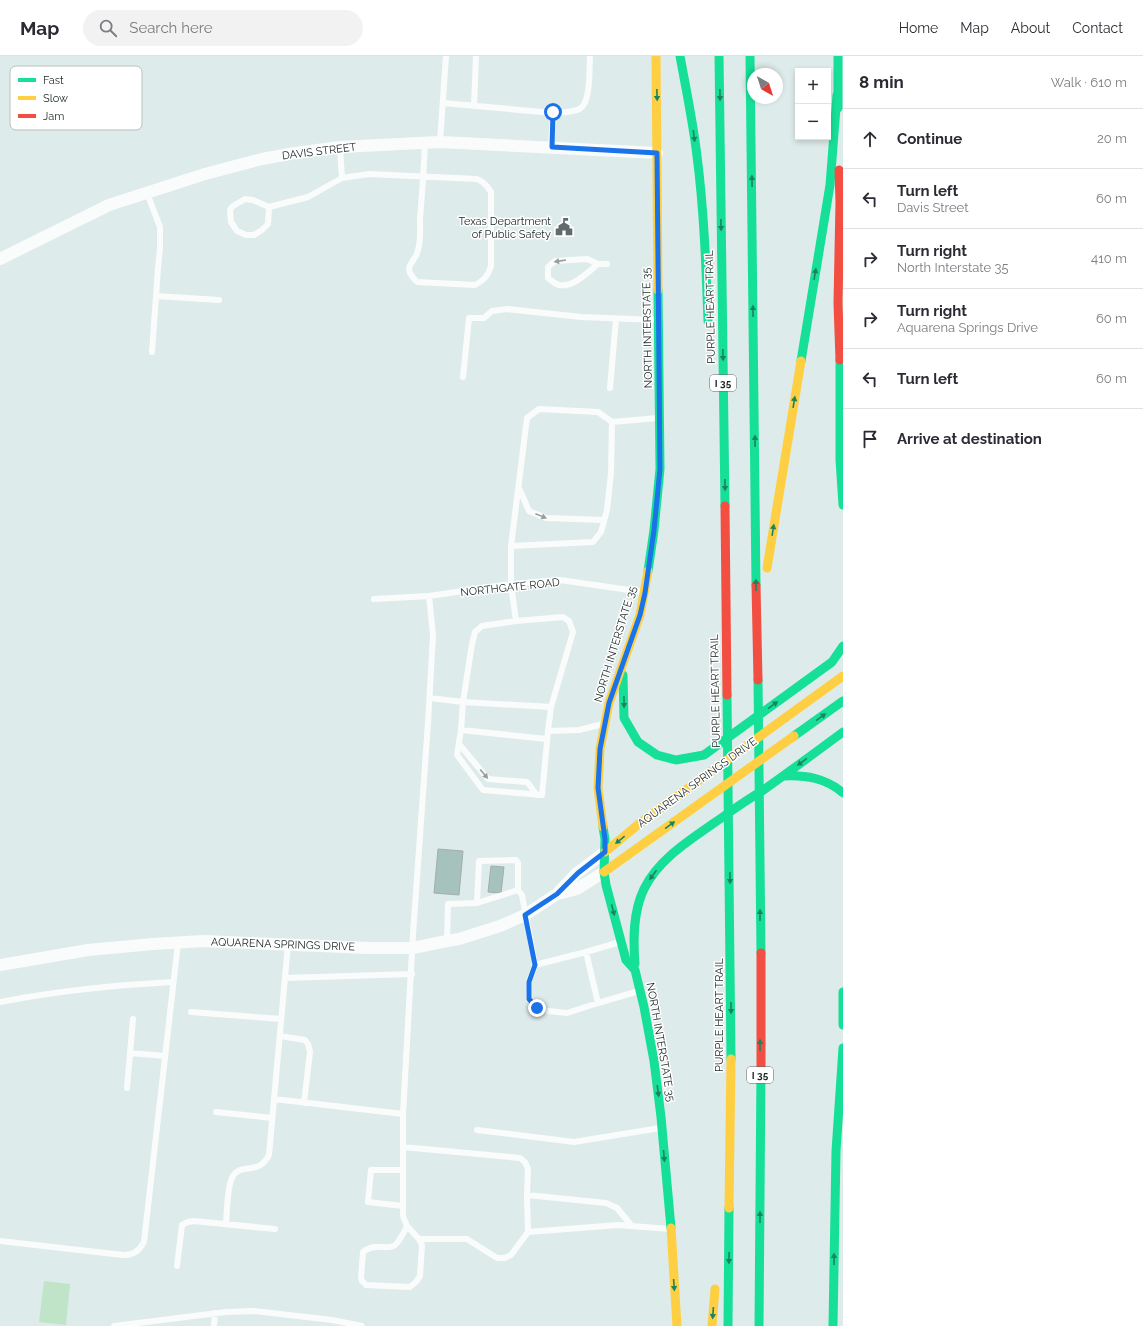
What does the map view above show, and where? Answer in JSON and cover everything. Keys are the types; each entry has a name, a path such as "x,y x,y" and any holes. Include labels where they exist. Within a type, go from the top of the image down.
{"main road":[{"name":"NORTH INTERSTATE 35","path":"656,56 660,320 660,469 654,530 645,593 640,615 609,703 600,754 598,788 605,839 604,872 606,885 626,960 635,970 654,1061 662,1128 671,1229 677,1326"},
{"path":"680,56 693,125 699,171 704,229 708,328"},
{"name":"PURPLE HEART TRAIL","path":"719,56 731,1037 728,1326"},
{"name":"I 35","path":"750,56 761,988 759,1326"},
{"path":"838,56 838,164 842,202 840,460 843,505"},
{"path":"757,652 770,548 828,192 838,164"},
{"path":"716,470 727,669"},
{"path":"623,663 624,718 638,742 657,755 676,760 704,755 832,662 843,646"},
{"name":"AQUARENA SPRINGS DRIVE","path":"605,852 640,823 843,676"},
{"name":"AQUARENA SPRINGS DRIVE","path":"604,872 843,701"},
{"path":"635,970 634,927 638,907 652,876 670,855 683,843 784,776 843,732"},
{"path":"784,776 801,775 817,778 839,788 843,793"},
{"path":"843,992 843,1024"},
{"path":"833,1326 838,1279 843,1048"},
{"path":"720,1232 724,1159 730,1121"},
{"path":"760,1236 764,1326"},
{"path":"712,1326 716,1282"}],"street":[{"name":"DAVIS STREET","path":"0,259 109,205 205,174 262,159 340,147 425,142 657,153"},
{"name":"AQUARENA SPRINGS DRIVE","path":"0,965 88,950 203,941 369,948 413,948 459,939 500,926 525,915 557,894 578,873 605,852"},
{"name":"AQUARENA SPRINGS DRIVE","path":"557,894 577,888 604,872"}],"lane":[{"path":"440,142 446,56"},
{"path":"474,106 476,56"},
{"path":"443,103 553,112 570,112 581,108 588,99 590,56"},
{"path":"552,147 553,112"},
{"path":"269,207 268,224 254,235 246,235 237,231 231,222 230,210 233,206 245,199 253,200 269,207 308,198 342,178 369,174 423,177 478,179 483,182 491,192 491,266 488,274 482,281 475,285 417,282 408,270 418,251 423,177 425,142"},
{"path":"340,147 342,178"},
{"path":"146,193 160,227 160,248 152,352"},
{"path":"598,264 585,275 570,284 558,285 548,278 548,267 555,261 587,259 598,264 607,264"},
{"path":"156,296 219,300"},
{"path":"463,377 469,318 484,318 492,310 507,309 581,317 660,320"},
{"path":"610,388 616,318"},
{"path":"516,621 511,584 511,546 526,418 538,408 598,412 612,422 660,418"},
{"path":"511,546 592,542 601,532 607,510 611,473 612,422"},
{"path":"518,487 529,511 546,518 604,520"},
{"name":"NORTHGATE ROAD","path":"374,599 429,596 511,584 560,580 645,593"},
{"path":"408,1226 395,1246 368,1248 363,1252 362,1281 366,1285 410,1287 420,1276 422,1245 408,1226 403,1216 403,1114 430,698 433,635 429,596"},
{"path":"563,617 569,621 573,632 551,707 542,795 483,790 457,755 463,702 472,644 475,632 482,626 516,621 563,617"},
{"path":"430,698 463,702 551,707"},
{"path":"548,730 579,730 605,724"},
{"path":"461,730 547,739"},
{"path":"459,744 488,779 527,782 537,795"},
{"path":"477,903 479,861 516,860 518,863 518,890 522,895 535,965 529,982 529,999 537,1008"},
{"path":"448,941 448,904 477,903 518,890"},
{"path":"535,965 621,942"},
{"path":"0,1241 123,1255 131,1255 137,1252 144,1242 178,943"},
{"path":"226,1224 230,1183 232,1177 236,1171 262,1166 269,1155 288,944"},
{"path":"586,952 598,1003"},
{"path":"285,978 412,974"},
{"path":"0,1002 97,987 173,982"},
{"path":"548,1011 567,1013 640,990"},
{"path":"191,1012 281,1019"},
{"path":"127,1088 133,1019"},
{"path":"280,1036 304,1040 308,1044 310,1052 304,1103"},
{"path":"130,1053 165,1056"},
{"path":"274,1099 403,1114"},
{"path":"216,1112 272,1118"},
{"path":"477,1130 574,1142 662,1128"},
{"path":"403,1147 520,1158 525,1162 528,1169 528,1232 511,1255 505,1258 497,1258 467,1239 419,1239"},
{"path":"403,1170 370,1170 368,1202 404,1206"},
{"path":"527,1195 606,1203 617,1208 631,1226"},
{"path":"177,1266 182,1225 188,1222 194,1221 275,1229"},
{"path":"528,1232 618,1225 671,1229"},
{"path":"114,1326 215,1313 254,1311 332,1320 362,1326"},
{"path":"214,1326 215,1313"}],"green space":[{"path":"44,1281 70,1284 66,1325 39,1322"}],"building":[{"path":"438,849 463,851 459,895 434,893"},
{"path":"491,866 504,867 501,893 488,892"}],"traffic: fast":[{"path":"680,56 694,131 699,176 708,321"},
{"path":"719,56 725,506"},
{"path":"750,56 756,585"},
{"path":"838,56 838,108"},
{"path":"801,361 830,185 837,95"},
{"path":"648,571 660,469 658,290"},
{"path":"840,360 840,460 843,505"},
{"path":"623,675 624,718 638,742 657,755 676,760 704,755 832,662 843,646"},
{"path":"758,680 761,953"},
{"path":"727,695 731,1059"},
{"path":"794,736 843,701"},
{"path":"635,964 634,935 640,898 650,879 665,860 684,844 762,791 843,732"},
{"path":"784,776 815,778 830,784 843,793"},
{"path":"603,827 605,839 604,872 606,885 626,960 635,970 644,1007 654,1061 661,1117 671,1228"},
{"path":"843,992 843,1025"},
{"path":"833,1326 836,1151 843,1048"},
{"path":"759,1326 761,1068"},
{"path":"728,1326 729,1208"}],"traffic: slow":[{"path":"656,56 658,290"},
{"path":"767,568 801,361"},
{"path":"603,827 598,788 600,749 609,703 640,615 648,571"},
{"path":"605,852 640,823 843,676"},
{"path":"604,872 794,736"},
{"path":"729,1208 731,1059"},
{"path":"671,1228 677,1326"},
{"path":"712,1326 715,1289"}],"traffic: jam":[{"path":"839,170 840,202 838,303 840,360"},
{"path":"725,506 727,695"},
{"path":"756,585 758,680"},
{"path":"761,953 761,1068"}],"place":[{"name":"Texas Department of Public Safety","path":"564,227"}],"route":[{"path":"537,1008 529,999 529,982 535,965 525,915 557,894 578,873 605,852 605,839 598,788 600,749 609,703 640,615 645,593 650,567 660,469 660,320 657,153 552,147 553,112"}]}
